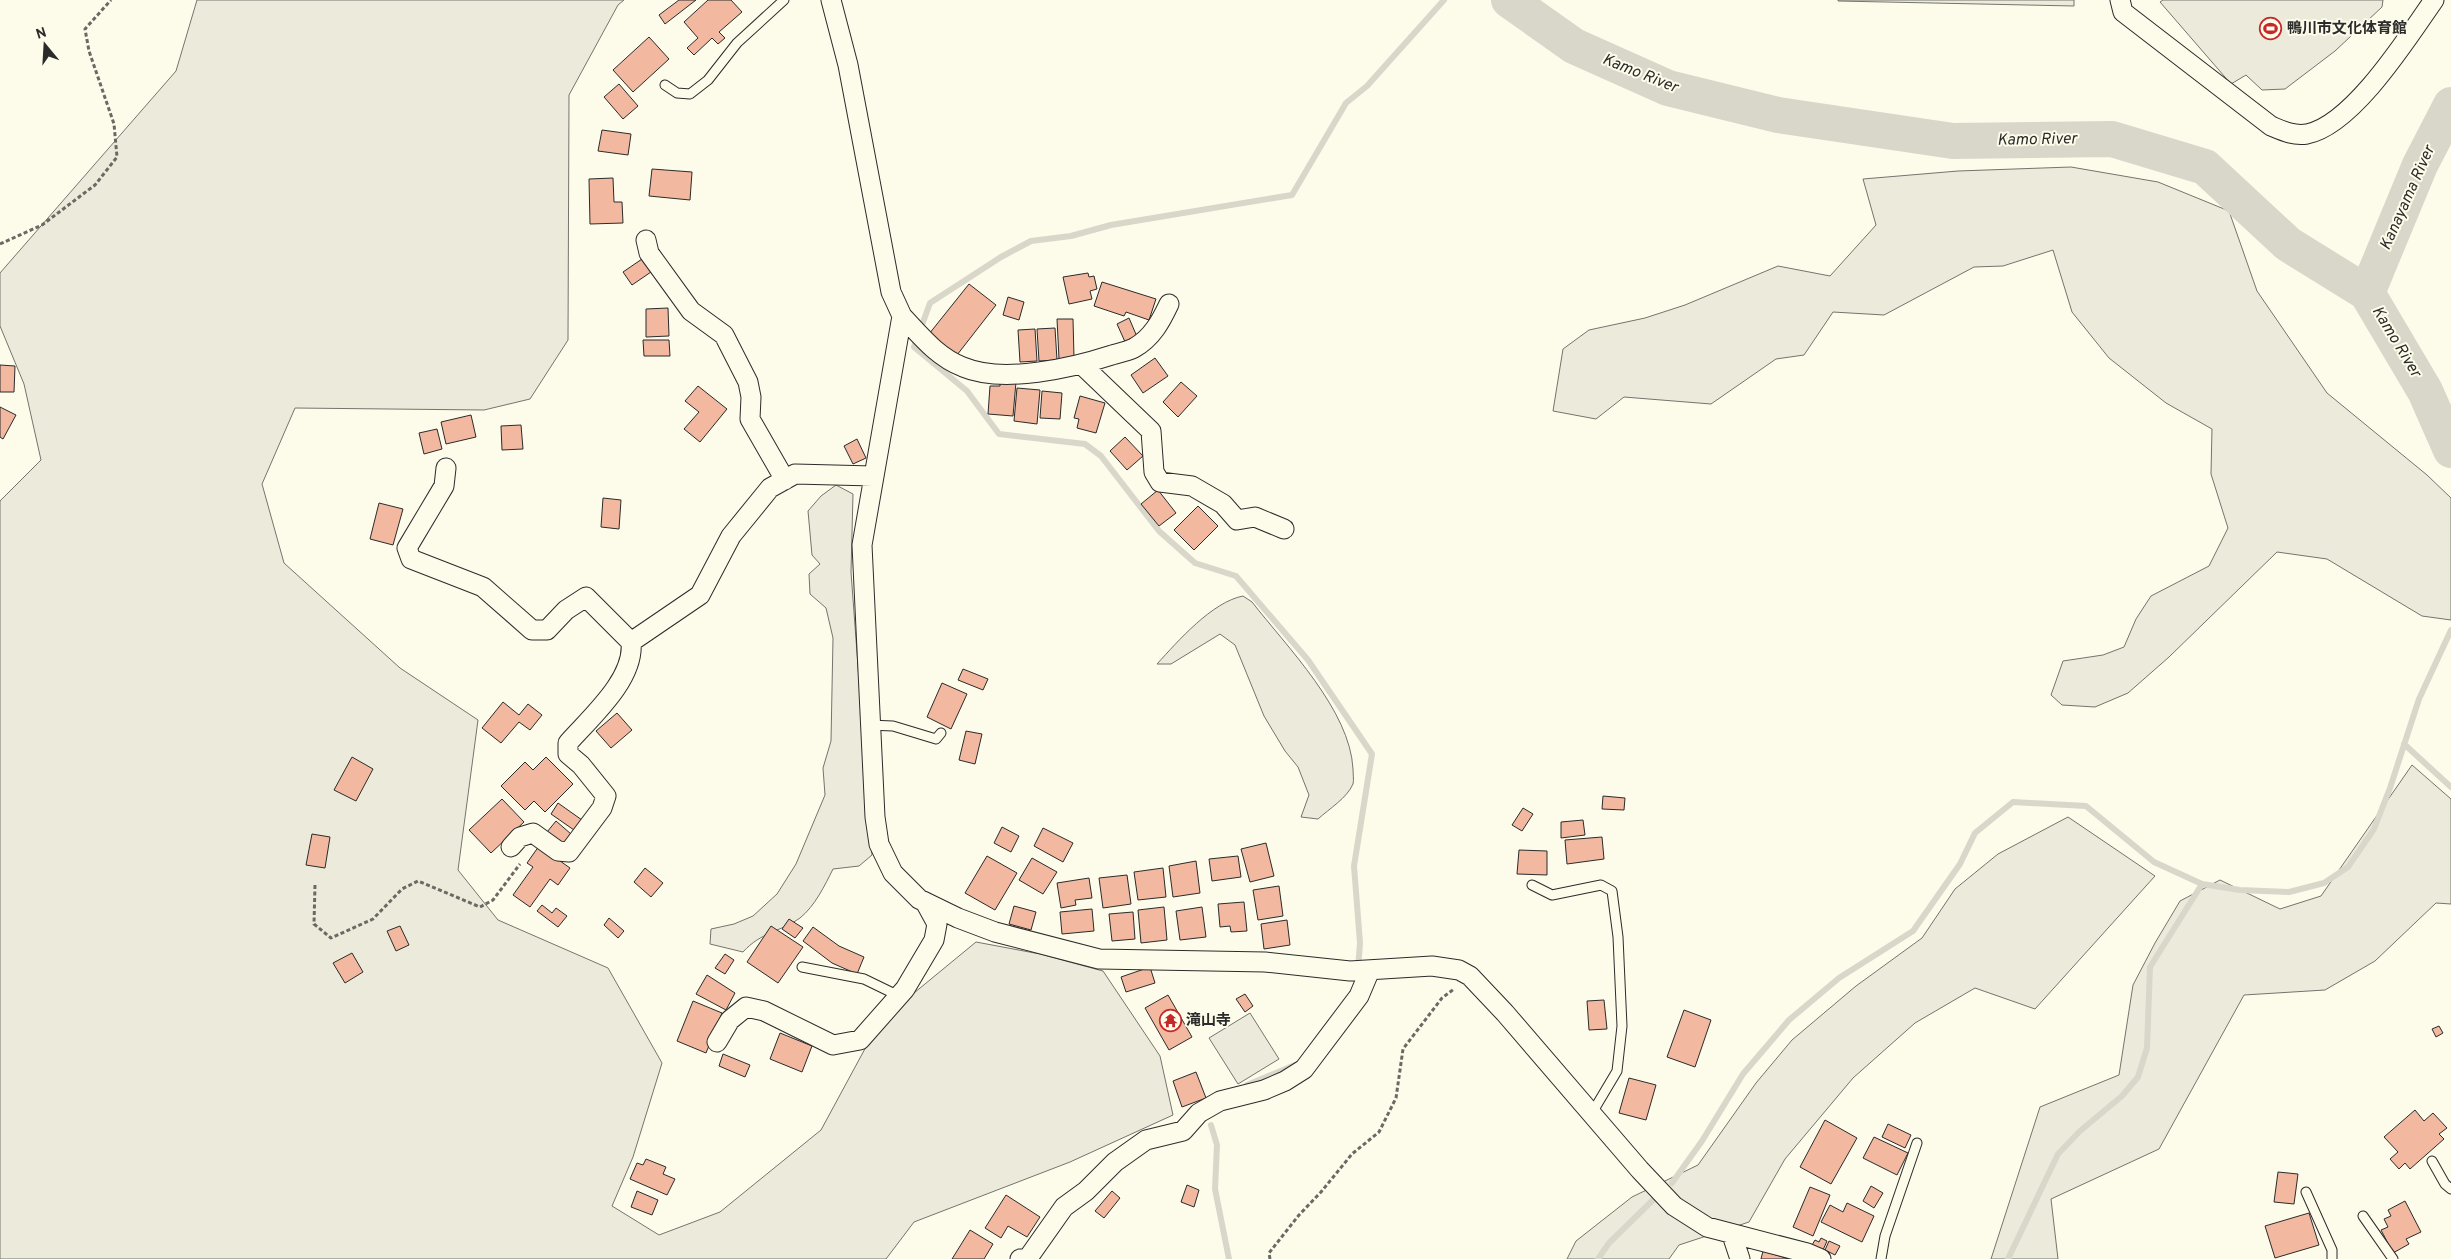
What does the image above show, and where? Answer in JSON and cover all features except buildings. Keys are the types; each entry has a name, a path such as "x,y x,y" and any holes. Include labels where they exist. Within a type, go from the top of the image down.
{"street":[{"path":"831,0 839,24 848,65 891,292 902,316 936,352 962,367 978,372 1031,374 1082,365 1134,348 1158,327 1169,304"},
{"path":"2120,0 2124,12 2271,126 2291,134 2308,133 2324,127 2350,108 2391,62 2434,0"},
{"path":"646,240 649,253 691,310 724,335 748,382 751,397 750,419 785,480"},
{"path":"902,316 862,545 869,725 875,817 879,844 893,873 919,900 995,932 1099,959 1264,962 1362,970 1432,966 1459,970 1470,976 1505,1013 1640,1170 1674,1206 1707,1228 1807,1253 1822,1259"},
{"path":"1082,365 1151,431 1154,472 1160,482 1192,486 1223,504 1238,520 1255,517 1284,529"},
{"path":"446,468 444,486 407,548 411,559 483,587 532,630 547,630 566,610 586,597 630,642 632,651 619,684 568,743 568,754 582,765 606,796 602,808 569,852 558,851 533,833 520,837 512,847"},
{"path":"630,642 700,594 731,536 770,488 795,474 873,476"},
{"path":"717,1042 730,1020 746,1007 764,1011 833,1044 860,1040 899,996 934,940 937,924 925,902"},
{"path":"1020,1259 1028,1258 1064,1207 1086,1191 1115,1162 1146,1140 1183,1131 1199,1113 1220,1101 1264,1090 1285,1081 1304,1069 1359,996 1362,970"},
{"path":"1732,1234 1740,1259"}],"lane":[{"path":"665,85 677,93 690,94 708,80 737,43 784,0"},
{"path":"869,725 893,726 936,739 941,733"},
{"path":"1532,886 1552,894 1601,885 1612,891 1618,937 1622,1026 1617,1071 1592,1113"},
{"path":"802,966 864,979 899,996"},
{"path":"1881,1259 1891,1219 1916,1143"},
{"path":"2432,1161 2445,1184 2451,1189"},
{"path":"2306,1192 2332,1250 2332,1259"},
{"path":"2363,1216 2393,1259"}],"path":[{"path":"0,244 42,225 95,185 117,157 114,124 89,51 85,29 111,0"},
{"path":"315,885 314,924 331,938 373,919 402,889 418,881 480,907 493,900 540,838"},
{"path":"1270,1259 1270,1253 1299,1215 1321,1192 1352,1154 1379,1132 1396,1098 1403,1049 1442,998 1470,976"}],"shaded area":[{"path":"197,0 624,0 618,5 569,95 568,340 530,399 484,410 295,408 262,484 284,563 400,668 478,720 458,870 498,920 608,968 662,1063 633,1157 612,1206 659,1235 720,1212 821,1130 880,1021 976,942 1040,954 1103,971 1160,1056 1173,1115 1070,1162 914,1222 886,1259 0,1259 0,501 41,460 24,384 0,326 0,273 176,71"},
{"path":"1838,0 2074,0 2074,6 1838,1"},
{"name":"鴨川市文化体育館","path":"2163,0 2383,0 2382,7 2335,51 2285,89 2262,90 2246,75 2231,84 2160,2"},
{"path":"2071,167 2158,182 2229,211 2257,291 2327,393 2427,475 2451,498 2451,620 2422,616 2327,559 2277,552 2169,657 2128,693 2095,707 2062,705 2051,695 2063,661 2103,655 2124,647 2136,619 2151,596 2209,566 2228,528 2211,474 2212,429 2166,403 2109,358 2072,312 2053,250 2003,266 1974,267 1884,315 1833,312 1804,355 1776,359 1711,404 1624,397 1596,419 1553,411 1563,349 1589,330 1645,318 1685,305 1778,266 1830,276 1876,225 1863,179 1958,171"},
{"path":"836,485 853,494 851,572 872,855 859,866 833,869 819,895 800,918 757,940 743,952 710,944 711,929 734,924 753,916 777,894 796,864 825,795 823,768 831,741 833,638 826,608 810,594 809,574 820,564 812,555 808,511 821,496"},
{"path":"1243,596 1252,602 1314,680 1341,724 1349,747 1353,769 1353,784 1342,799 1318,819 1301,817 1309,795 1298,767 1285,751 1264,716 1235,645 1220,634 1171,664 1157,664 1185,634 1208,614 1219,606"},
{"path":"2412,765 2451,799 2451,904 2436,903 2375,961 2325,990 2244,995 2159,1149 2051,1199 2058,1259 1991,1259 2040,1107 2119,1075 2133,985 2180,901 2220,880 2280,909 2321,896"},
{"path":"2068,817 2155,876 2035,1009 1975,988 1915,1023 1853,1078 1785,1159 1749,1222 1679,1245 1669,1259 1567,1259 1576,1241 1632,1197 1698,1165 1756,1083 1792,1040 1856,986 1922,938 1955,889 1998,854"},
{"path":"1250,1013 1279,1059 1238,1084 1209,1038"}],"waterway":[{"path":"1358,969 1360,943 1354,866 1372,754 1308,660 1236,576 1195,563 1159,531 1101,456 1085,444 999,434 967,391 914,347 930,303 1001,257 1031,241 1071,236 1111,225 1292,195 1346,103 1367,86 1444,0"},
{"name":"Kamo River","path":"1509,0 1574,46 1668,88 1778,115 1953,141 2112,139 2205,167 2288,244 2367,293 2425,391 2451,450"},
{"name":"Kanayama River","path":"2367,293 2420,165 2451,105"},
{"path":"1672,1183 1702,1141 1743,1074 1789,1020 1839,978 1913,931 1960,864 1975,833 2013,802 2086,806 2154,862 2202,884 2240,890 2289,892 2324,883 2348,867 2374,829 2390,788 2419,699 2451,630"},
{"path":"2404,744 2451,787"},
{"path":"2008,1259 2058,1154 2080,1131 2122,1096 2138,1077 2147,1048 2150,967 2202,884"},
{"path":"1247,1085 1295,1065"},
{"path":"1211,1125 1217,1145 1215,1189 1229,1259"},
{"path":"1598,1259 1609,1243 1654,1199"}],"place":[{"name":"鴨川市文化体育館","path":"2271,29"},
{"name":"滝山寺","path":"1170,1021"}]}
